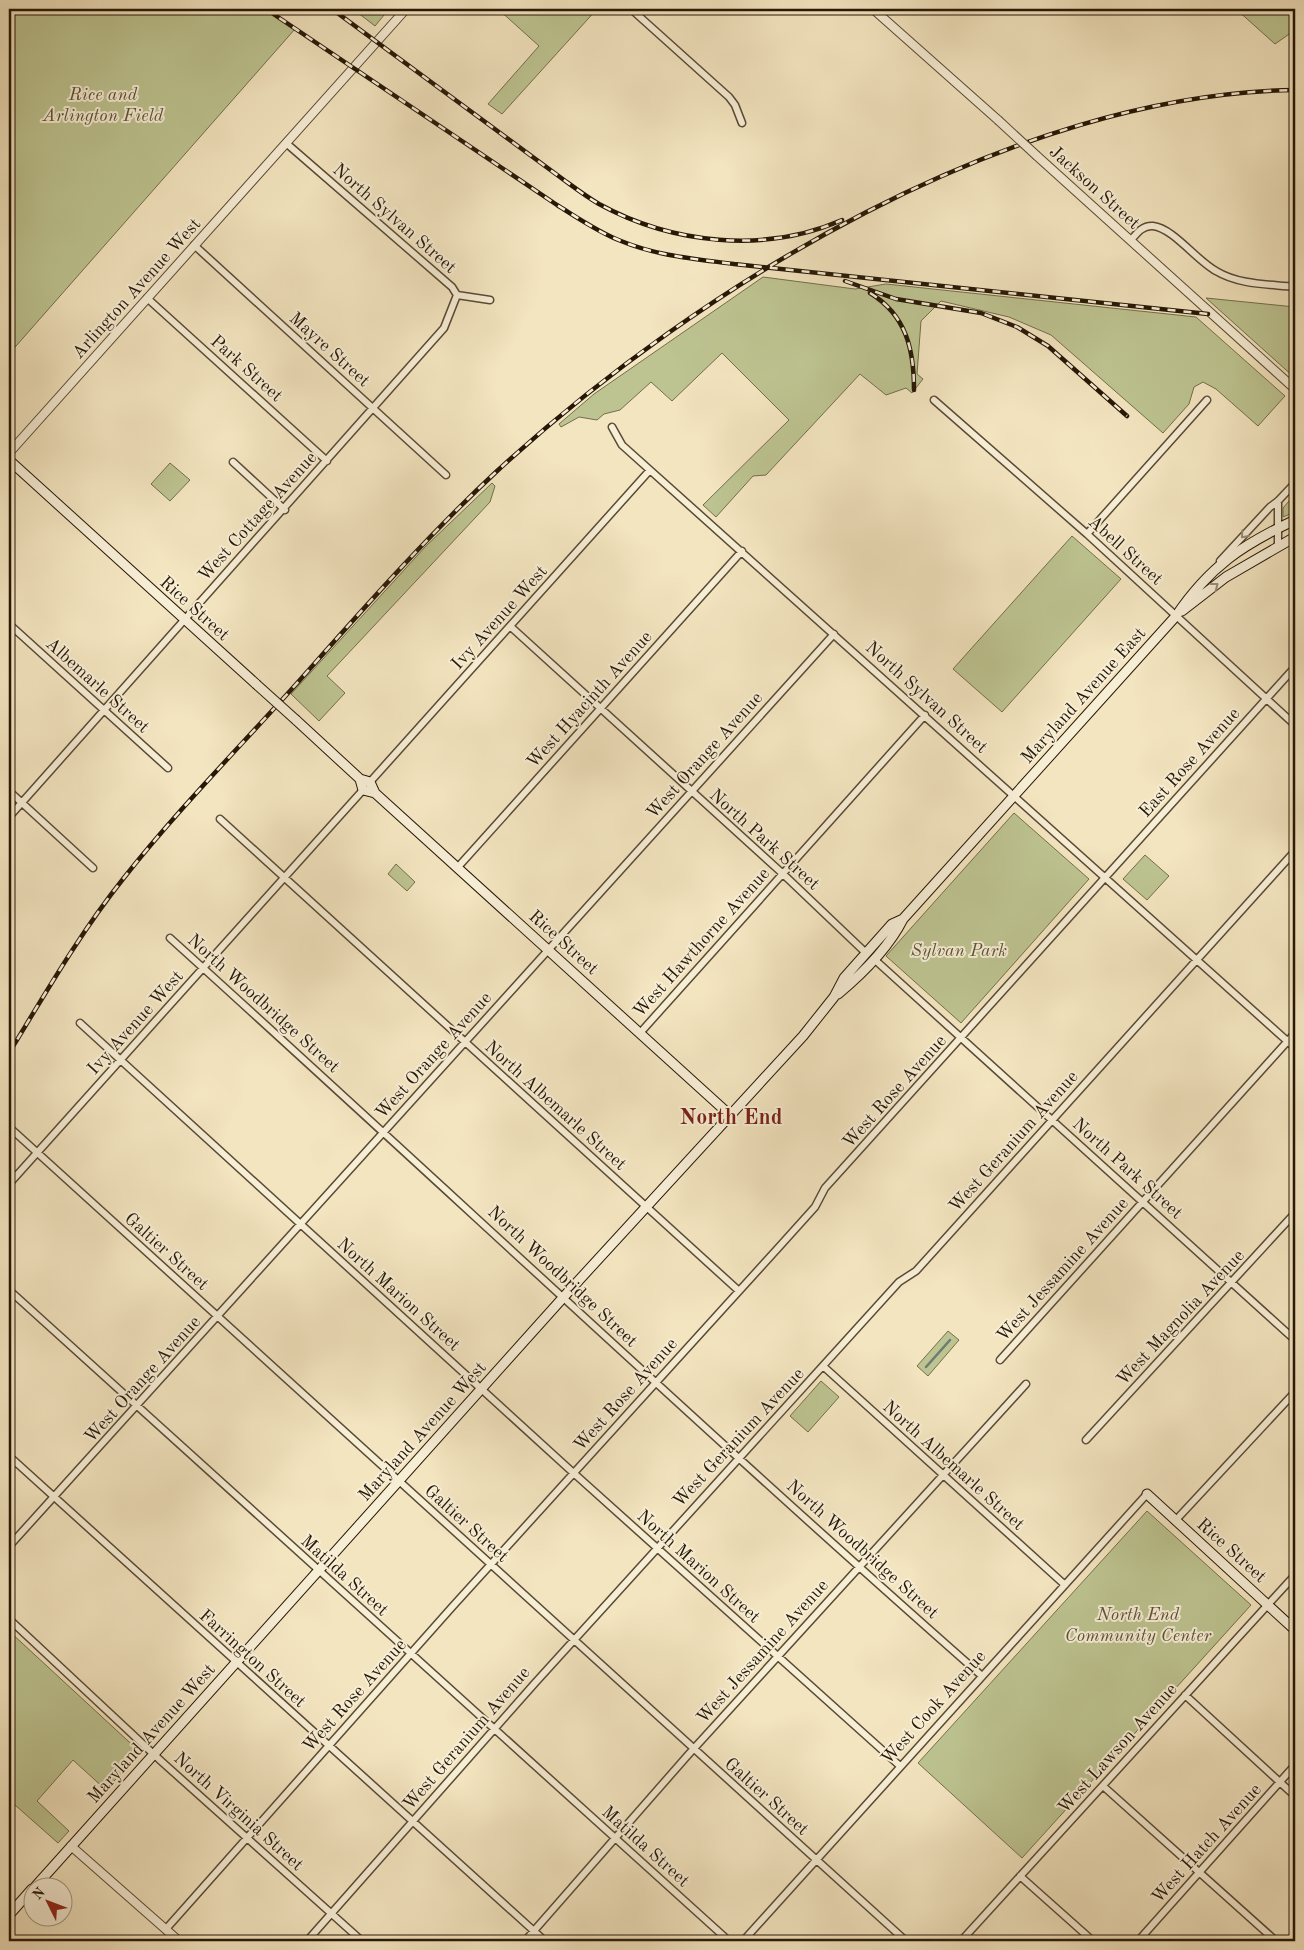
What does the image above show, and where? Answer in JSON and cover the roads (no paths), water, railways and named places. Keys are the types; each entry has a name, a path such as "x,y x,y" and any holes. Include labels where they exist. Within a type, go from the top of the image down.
{"main road":[{"name":"Rice Street","path":"9,460 360,779 370,782 375,793 730,1116"},
{"path":"1176,616 1194,589 1211,572 1239,550 1295,520"},
{"path":"1176,616 1226,578 1295,537"},
{"name":"Maryland Avenue East","path":"1013,796 1176,616"},
{"name":"Rice Street","path":"360,779 364,790 375,793"},
{"name":"Maryland Avenue West","path":"42,1878 645,1206 730,1116 834,997 874,959 898,929 903,919 1013,796"},
{"name":"Maryland Avenue West","path":"834,997 844,978 866,953 892,924 903,919"},
{"name":"Rice Street","path":"1147,1494 1295,1630"},
{"name":"Maryland Avenue West","path":"9,1915 22,1900"}],"street":[{"name":"Arlington Avenue West","path":"9,453 406,9"},
{"path":"631,9 729,98 735,105 742,123"},
{"name":"Jackson Street","path":"873,9 1295,389"},
{"name":"North Sylvan Street","path":"286,143 452,287 457,295 490,300"},
{"path":"1131,240 1141,229 1156,227 1170,234 1205,264 1224,275 1251,282 1295,287"},
{"name":"Mayre Street","path":"194,245 446,475"},
{"name":"West Cottage Avenue","path":"9,817 183,620 285,510 444,328 457,295"},
{"name":"Park Street","path":"147,298 327,461"},
{"name":"Abell Street","path":"934,400 1087,534 1295,725"},
{"path":"1087,534 1207,400"},
{"name":"North Sylvan Street","path":"612,427 622,445 1295,1048"},
{"path":"233,462 285,510"},
{"name":"Ivy Avenue West","path":"370,782 650,470"},
{"path":"1211,572 1270,507 1295,483"},
{"path":"1278,501 1278,547"},
{"name":"West Hyacinth Avenue","path":"458,867 742,552"},
{"name":"Albemarle Street","path":"9,624 168,768"},
{"name":"North Park Street","path":"511,627 690,792 782,873 866,953"},
{"name":"West Orange Avenue","path":"12,1543 834,634"},
{"name":"East Rose Avenue","path":"1106,878 1295,666"},
{"name":"West Hawthorne Avenue","path":"640,1033 925,715"},
{"name":"Ivy Avenue West","path":"9,1184 364,790"},
{"path":"9,791 93,868"},
{"name":"North Albemarle Street","path":"220,819 739,1291"},
{"name":"West Geranium Avenue","path":"307,1941 656,1548 898,1283 916,1271 1295,851"},
{"name":"West Rose Avenue","path":"166,1929 490,1564 814,1207 826,1188 1106,878"},
{"name":"North Woodbridge Street","path":"170,938 656,1382 982,1676"},
{"name":"North Park Street","path":"874,959 1295,1340"},
{"name":"North Marion Street","path":"80,1023 481,1390 776,1657 900,1766"},
{"name":"West Jessamine Avenue","path":"1000,1360 1295,1033"},
{"name":"Galtier Street","path":"9,1127 906,1941"},
{"name":"West Magnolia Avenue","path":"1086,1440 1295,1213"},
{"name":"Matilda Street","path":"9,1290 136,1407 729,1941"},
{"name":"North Albemarle Street","path":"823,1366 1065,1585"},
{"name":"West Jessamine Avenue","path":"525,1941 693,1749 1026,1384"},
{"path":"1176,1521 1295,1392"},
{"name":"Farrington Street","path":"9,1456 328,1747 414,1821 545,1941"},
{"name":"West Cook Avenue","path":"743,1941 1147,1494"},
{"name":"West Lawson Avenue","path":"961,1941 1295,1575"},
{"name":"North Virginia Street","path":"9,1619 154,1754 362,1941"},
{"path":"1186,1695 1295,1796"},
{"name":"West Hatch Avenue","path":"1138,1941 1295,1765"},
{"path":"1103,1786 1276,1941"},
{"path":"71,1846 179,1941"},
{"path":"1020,1876 1093,1941"}],"waterway":[{"path":"926,1367 950,1340"}],"railway":[{"path":"266,9 557,205 604,233 635,246 677,256 734,264 1208,314"},
{"path":"332,9 581,192 599,204 627,218 688,236 719,240 751,240 782,237 812,231 842,220"},
{"path":"9,1053 78,942 123,879 184,807 391,579 442,524 496,472 577,402 667,334 764,270 866,212 972,163 1080,125 1188,100 1295,90"},
{"path":"845,281 896,299 981,313 1017,327 1048,346 1127,416"},
{"path":"870,293 892,312 906,334 910,347 914,390"}],"district":[{"name":"North End","path":"731,1116"}],"park label":[{"name":"Rice and Arlington Field","path":"103,104"},
{"name":"Sylvan Park","path":"959,950"},
{"name":"North End Community Center","path":"1138,1624"}]}
